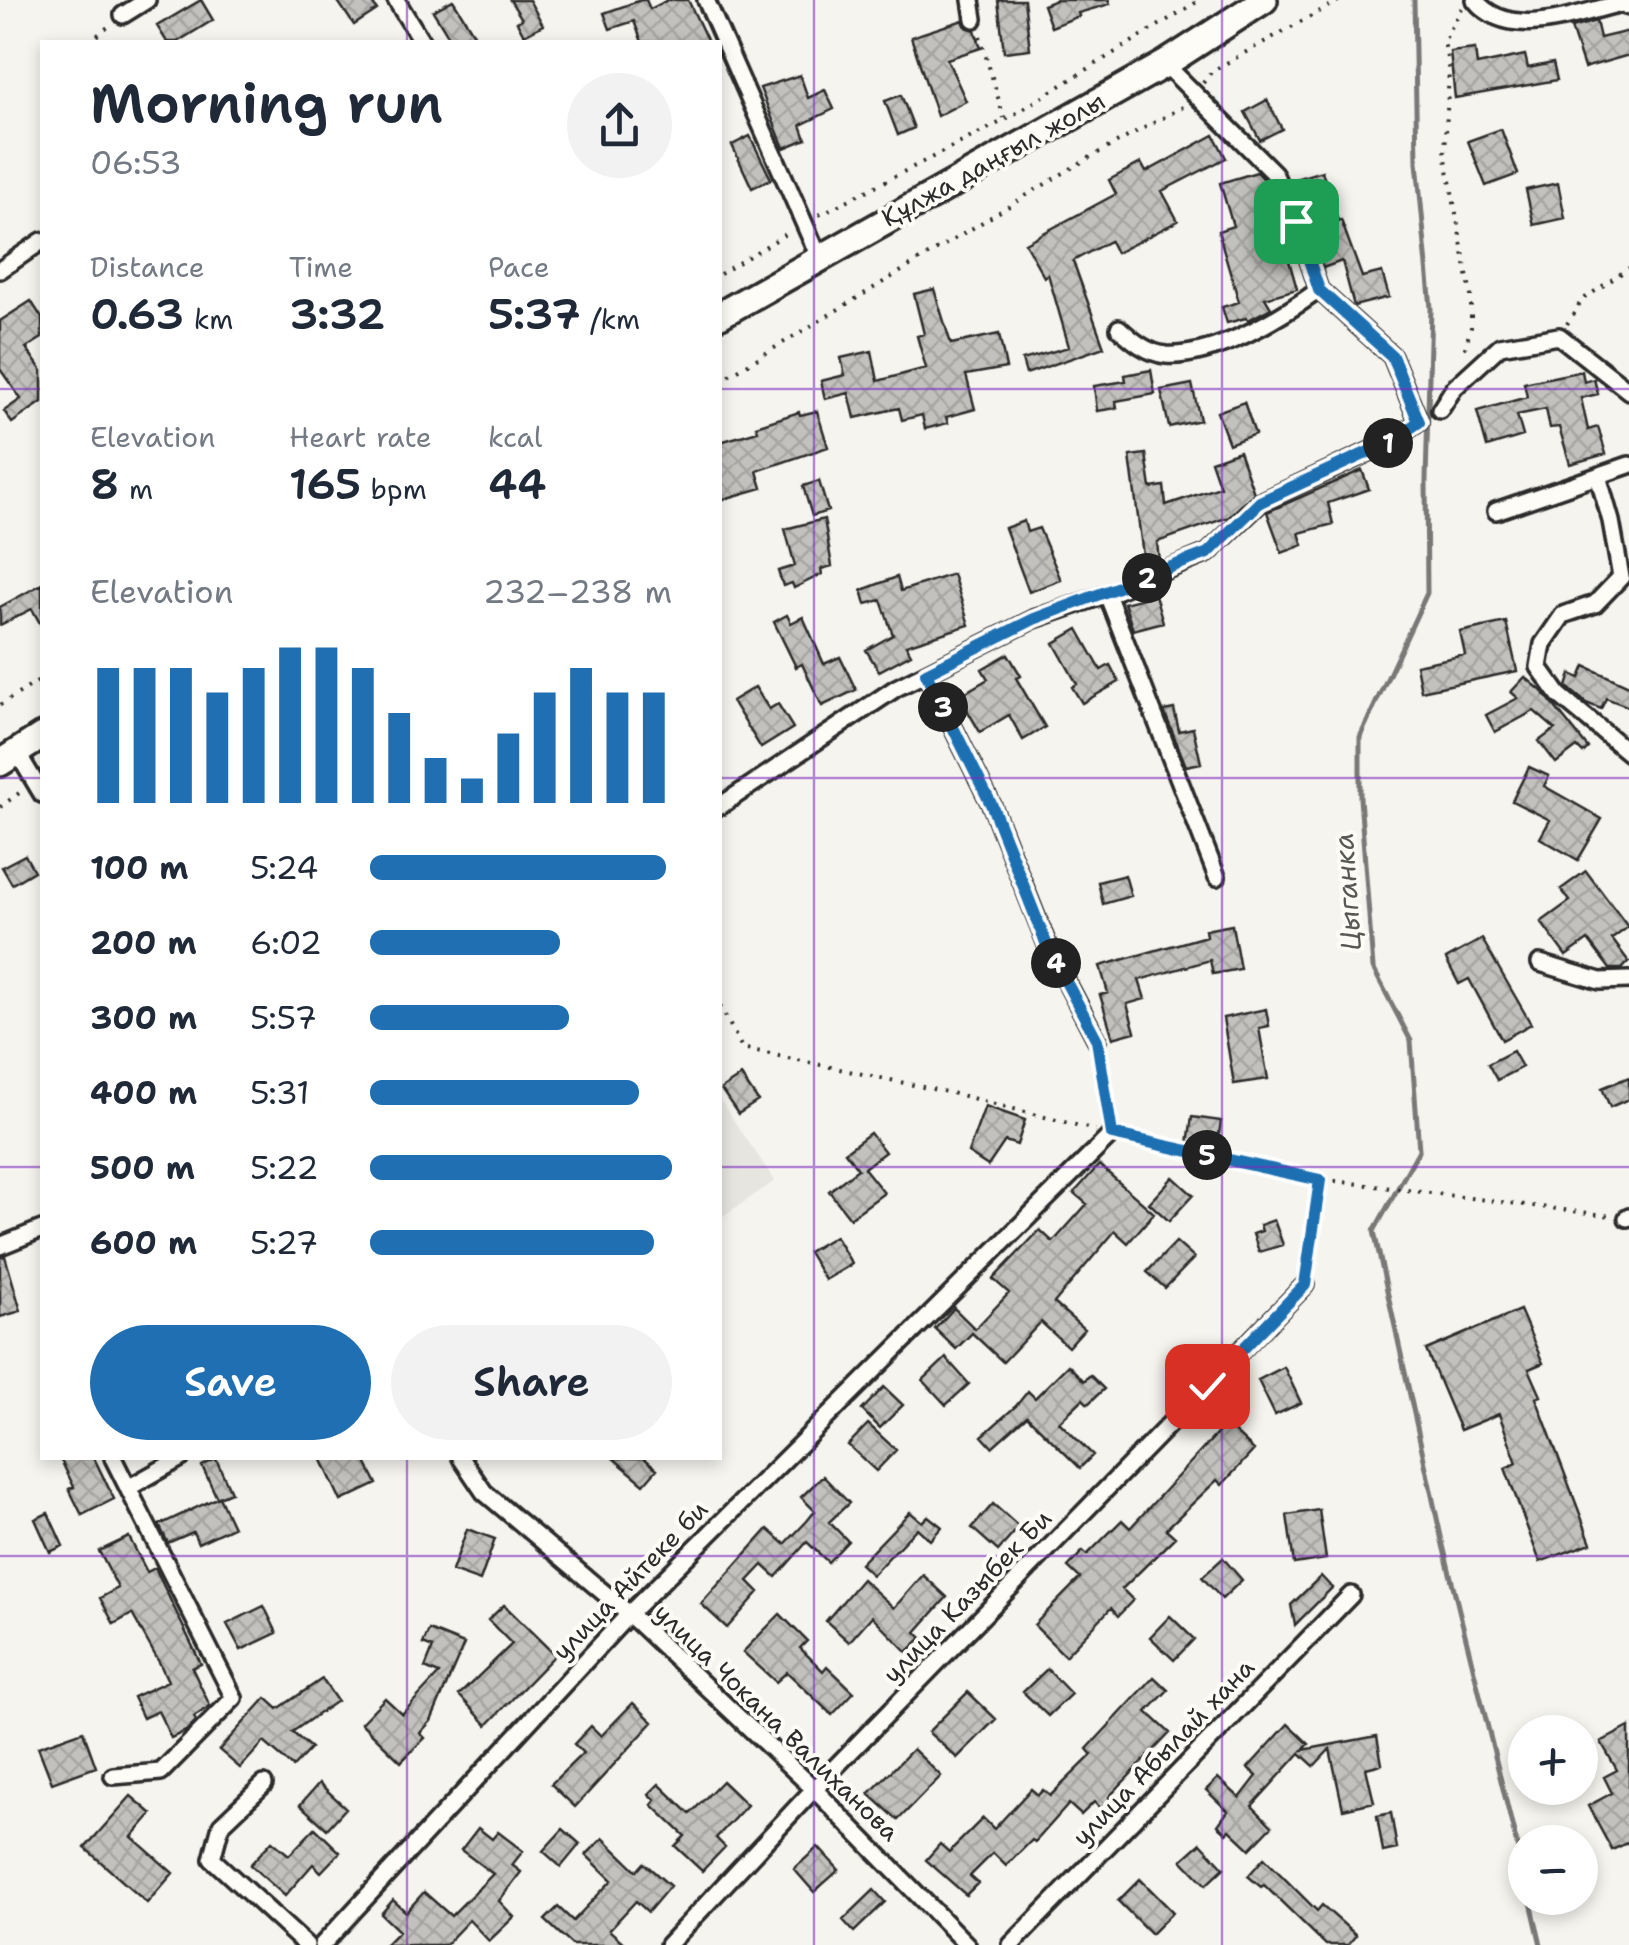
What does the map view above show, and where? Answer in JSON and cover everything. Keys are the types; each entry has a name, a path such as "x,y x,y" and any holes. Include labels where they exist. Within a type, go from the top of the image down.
{"main road":[{"name":"Құлжа даңғыл жолы","path":"722,314 1165,64 1257,2"},
{"path":"9,758 40,737"}],"street":[{"path":"123,15 147,0"},
{"path":"396,0 421,40"},
{"path":"706,0 720,40"},
{"path":"972,0 974,18"},
{"path":"1475,0 1483,11 1529,25 1618,4 1629,7"},
{"path":"722,45 819,257"},
{"path":"722,805 896,688 1034,619 1208,553 1260,502 1388,443 1419,422 1392,356 1319,290 1296,221 1274,173 1165,64"},
{"path":"0,270 40,242"},
{"path":"1119,328 1136,344 1164,355 1196,352 1232,340 1290,311 1319,290"},
{"path":"1440,410 1454,388 1500,346 1559,336 1629,391"},
{"path":"1496,511 1629,464"},
{"path":"1598,476 1621,577 1595,604 1563,615 1543,644 1539,667 1558,695 1629,753"},
{"path":"1107,594 1217,877"},
{"path":"926,673 992,806 1048,948 1097,1040"},
{"path":"9,758 39,788"},
{"path":"1540,964 1600,980 1629,980"},
{"name":"улица Айтеке би","path":"322,1945 629,1614 1112,1134"},
{"path":"0,1246 40,1230"},
{"name":"улица Казыбек Би","path":"668,1945 1305,1285"},
{"path":"114,1460 234,1698 161,1772 114,1776"},
{"path":"128,1488 177,1460"},
{"name":"улица Чокана Валиханова","path":"462,1460 484,1492 629,1614 814,1790 967,1945"},
{"name":"улица Абылай хана","path":"1010,1945 1351,1595"},
{"path":"264,1784 222,1825 212,1859 306,1945"}],"path":[{"path":"722,273 806,222 1005,120 1200,0"},
{"path":"722,380 1084,160 1183,108 1212,71 1340,0"},
{"path":"1454,388 1472,327 1471,296 1445,153 1449,70 1444,41 1467,0"},
{"path":"92,40 123,15"},
{"path":"974,18 1005,120 1021,142"},
{"path":"1559,336 1582,300 1629,268"},
{"path":"0,705 40,681"},
{"path":"0,807 39,788"},
{"path":"722,1010 742,1048 960,1095 1112,1134 1320,1180 1628,1218"},
{"path":"1097,1040 1112,1134"},
{"path":"1305,1285 1320,1180"}],"shaded area":[{"path":"722,1103 775,1181 722,1217"}],"building":[{"path":"201,0 213,20 180,40 166,40 157,26"},
{"path":"337,0 370,0 377,10 354,25"},
{"path":"453,0 478,40 451,40 433,11"},
{"path":"510,0 529,0 543,25 524,35 517,22 522,19"},
{"path":"641,0 646,0 650,9 668,0 688,0 707,40 641,40 634,21 610,29 604,13"},
{"path":"998,0 1024,0 1030,49 1004,52"},
{"path":"1056,0 1109,0 1110,4 1078,13 1079,16 1051,27 1043,5"},
{"path":"963,20 966,27 975,30 981,48 947,59 966,101 937,116 911,37"},
{"path":"1596,21 1600,38 1629,31 1629,55 1584,68 1571,28"},
{"path":"1475,49 1477,65 1525,55 1528,68 1553,63 1557,80 1455,98 1450,52"},
{"path":"800,75 808,98 825,90 834,109 801,125 806,139 784,148 760,88"},
{"path":"901,95 914,128 898,135 885,101"},
{"path":"1267,100 1282,129 1260,140 1245,112"},
{"path":"1501,129 1518,174 1486,186 1468,141"},
{"path":"1214,135 1226,158 1162,191 1178,221 1116,253 1110,241 1073,261 1104,347 1026,374 1022,360 1069,347 1048,274 1044,277 1025,243 1116,194 1109,180 1141,163 1146,172"},
{"path":"750,136 771,179 752,188 732,145"},
{"path":"1322,171 1362,277 1382,272 1389,297 1354,306 1342,261 1323,268 1295,191 1301,189 1298,178"},
{"path":"1257,172 1265,180 1286,225 1291,241 1284,243 1297,289 1265,298 1271,308 1248,320 1227,323 1222,307 1239,302 1218,231 1233,226 1220,183"},
{"path":"1558,183 1565,218 1534,225 1526,190"},
{"path":"934,289 951,344 999,334 1006,368 966,375 975,409 946,417 948,423 925,429 922,415 902,420 899,408 855,418 849,393 825,399 821,381 845,375 841,358 872,351 878,381 926,368 917,336 924,334 914,294"},
{"path":"31,301 40,315 40,339 26,348 40,368 40,403 12,423 4,411 21,399 0,369 0,321"},
{"path":"1151,370 1155,394 1116,401 1117,408 1097,411 1094,386 1126,381 1125,375"},
{"path":"1582,371 1584,382 1594,379 1598,394 1581,398 1588,430 1598,427 1606,454 1570,464 1559,427 1550,428 1546,409 1517,415 1523,436 1487,447 1477,411 1527,397 1524,383"},
{"path":"1192,384 1200,420 1169,427 1161,390"},
{"path":"1244,402 1255,434 1229,444 1217,412"},
{"path":"817,411 828,447 757,471 762,488 722,499 722,441 758,431 756,426 799,412 800,415"},
{"path":"1239,451 1254,493 1229,517 1157,542 1159,561 1144,563 1130,456 1146,454 1151,488 1164,486 1166,505 1220,487 1211,461"},
{"path":"1362,470 1369,489 1328,503 1333,524 1299,533 1303,545 1282,553 1267,512"},
{"path":"819,481 828,511 812,516 803,486"},
{"path":"824,519 832,566 794,588 792,583 783,586 778,571 795,566 785,529"},
{"path":"1024,521 1027,532 1039,528 1061,580 1029,592 1005,528"},
{"path":"953,574 969,625 906,645 911,654 879,671 866,650 893,635 881,600 866,604 862,590 897,577 901,591"},
{"path":"40,585 40,623 32,609 0,625 0,607"},
{"path":"1155,595 1163,622 1133,630 1124,603"},
{"path":"787,615 791,623 803,617 824,664 840,657 856,690 822,706 802,664 796,667 774,622"},
{"path":"1506,622 1517,671 1421,691 1416,665 1465,655 1460,632"},
{"path":"1078,629 1101,670 1110,665 1119,682 1082,703 1072,687 1077,684 1054,643"},
{"path":"1008,654 1021,676 1016,678 1045,727 1023,740 1009,715 980,732 959,696 988,679 982,669"},
{"path":"1585,666 1629,686 1629,707 1606,698 1601,709 1586,703 1567,687 1571,674 1580,678"},
{"path":"1525,677 1543,692 1588,748 1583,753 1577,747 1556,763 1539,741 1555,729 1534,711 1495,732 1486,715 1518,698 1511,692"},
{"path":"755,687 769,709 778,704 793,728 761,748 732,701"},
{"path":"1174,709 1179,731 1193,728 1201,763 1186,766 1164,711"},
{"path":"1529,767 1549,776 1544,786 1602,819 1578,860 1540,838 1550,820 1512,801"},
{"path":"25,855 34,871 12,884 2,867"},
{"path":"1586,871 1628,927 1612,939 1629,962 1622,969 1610,969 1588,940 1566,956 1541,922 1570,901 1561,889"},
{"path":"1125,875 1131,896 1103,904 1098,882"},
{"path":"1232,925 1240,969 1213,974 1210,960 1139,980 1145,999 1127,1004 1135,1032 1113,1038 1100,995 1108,993 1100,966 1206,936 1205,930"},
{"path":"1482,939 1531,1024 1502,1040 1469,979 1459,984 1446,959"},
{"path":"1266,1009 1269,1026 1259,1028 1268,1079 1234,1084 1223,1018"},
{"path":"1513,1051 1522,1067 1497,1080 1488,1064"},
{"path":"741,1076 758,1101 738,1114 722,1088"},
{"path":"1629,1077 1629,1099 1610,1107 1602,1088"},
{"path":"985,1106 1025,1120 1017,1145 1005,1141 988,1166 968,1153"},
{"path":"1192,1117 1221,1121 1217,1148 1188,1143"},
{"path":"870,1133 885,1152 864,1168 884,1193 850,1218 829,1191 858,1169 845,1152"},
{"path":"1099,1165 1154,1213 1128,1243 1115,1231 1054,1303 1084,1329 1068,1347 1041,1322 1003,1362 972,1333 956,1349 935,1329 954,1308 975,1329 1009,1293 993,1279 1040,1230 1053,1242 1087,1204 1074,1193"},
{"path":"1173,1177 1193,1195 1169,1221 1149,1203"},
{"path":"1274,1220 1283,1245 1259,1252 1253,1234 1262,1231 1260,1225"},
{"path":"835,1236 852,1264 825,1280 808,1252"},
{"path":"1176,1242 1194,1258 1165,1288 1147,1272"},
{"path":"5,1256 21,1311 0,1317 0,1257"},
{"path":"1520,1310 1543,1363 1529,1369 1541,1396 1536,1398 1591,1543 1540,1562 1505,1468 1517,1463 1499,1414 1460,1430 1426,1350"},
{"path":"946,1358 969,1384 946,1405 923,1380"},
{"path":"1068,1365 1084,1381 1090,1375 1104,1389 1088,1404 1083,1399 1059,1422 1093,1455 1080,1468 1027,1416 992,1447 982,1436 1028,1391 1035,1398"},
{"path":"1284,1367 1301,1403 1275,1415 1258,1380"},
{"path":"884,1387 903,1405 880,1428 862,1410"},
{"path":"868,1424 896,1450 876,1471 848,1445"},
{"path":"1226,1424 1254,1450 1222,1485 1217,1480 1166,1529 1175,1537 1122,1589 1133,1600 1118,1616 1111,1608 1065,1656 1034,1625 1080,1578 1068,1567 1083,1551 1087,1555 1122,1520 1130,1528"},
{"path":"61,1460 95,1460 114,1499 82,1515 69,1489 74,1487"},
{"path":"216,1460 231,1492 219,1497 233,1527 198,1543 193,1532 168,1543 159,1525 217,1498 202,1466"},
{"path":"322,1460 365,1460 377,1484 341,1501"},
{"path":"615,1460 646,1460 657,1469 644,1484"},
{"path":"823,1476 849,1503 829,1522 848,1541 828,1562 807,1542 776,1577 763,1565 748,1581 759,1592 727,1628 701,1604 768,1529 785,1544 807,1521 815,1511 801,1497"},
{"path":"993,1504 1019,1527 998,1551 972,1528"},
{"path":"1319,1510 1326,1559 1294,1564 1287,1515"},
{"path":"910,1512 922,1522 928,1516 942,1527 930,1540 917,1528 872,1575 860,1564"},
{"path":"48,1513 63,1546 50,1552 35,1519"},
{"path":"467,1529 495,1539 480,1581 452,1571"},
{"path":"129,1537 147,1572 155,1568 201,1664 192,1668 210,1706 194,1717 196,1721 186,1731 171,1738 158,1711 143,1718 133,1697 168,1681 160,1664 132,1614 114,1624 100,1598 118,1588 99,1551"},
{"path":"1223,1558 1242,1580 1222,1599 1202,1577"},
{"path":"923,1575 947,1597 916,1632 922,1638 907,1652 872,1616 849,1642 826,1621 862,1579 894,1608"},
{"path":"1321,1576 1332,1588 1295,1625 1291,1605"},
{"path":"504,1605 555,1655 487,1725 459,1695 512,1644 488,1620"},
{"path":"264,1606 277,1633 241,1650 227,1624"},
{"path":"780,1614 807,1641 800,1648 823,1671 827,1666 854,1692 832,1715 787,1672 776,1682 743,1652"},
{"path":"1170,1616 1194,1639 1174,1660 1150,1637"},
{"path":"429,1630 464,1644 431,1721 420,1733 425,1738 401,1762 361,1723 385,1698 402,1714 439,1674 425,1668 433,1648 423,1644"},
{"path":"1047,1669 1071,1694 1048,1716 1023,1692"},
{"path":"1154,1677 1168,1690 1147,1712 1170,1733 1109,1797 1119,1806 1108,1817 1094,1802 1081,1815 1069,1804 1035,1842 1032,1840 1006,1866 993,1853 970,1876 978,1883 966,1895 926,1860 940,1844 949,1852 983,1818 994,1829 1031,1789 1038,1795 1043,1790 1050,1796 1092,1755 1087,1749"},
{"path":"322,1679 337,1701 292,1732 311,1748 293,1767 264,1742 240,1768 219,1750 266,1698 278,1709"},
{"path":"968,1692 996,1719 957,1758 928,1732"},
{"path":"633,1703 653,1722 575,1807 551,1784 583,1753 574,1744 591,1726 601,1736"},
{"path":"1288,1724 1309,1744 1303,1750 1377,1736 1382,1764 1366,1768 1374,1802 1343,1809 1330,1749 1314,1766 1300,1753 1252,1806 1272,1826 1250,1849 1230,1830 1227,1833 1218,1825 1228,1811 1206,1790 1218,1778 1240,1798 1257,1776 1248,1768"},
{"path":"1629,1727 1629,1842 1612,1850 1588,1806 1598,1805 1598,1801 1612,1793 1604,1777 1617,1770 1601,1742"},
{"path":"83,1731 96,1767 52,1783 38,1747"},
{"path":"913,1749 941,1776 898,1820 869,1794"},
{"path":"722,1781 747,1805 716,1838 725,1847 702,1871 675,1846 685,1836 652,1805 656,1800 649,1794 659,1784 690,1814"},
{"path":"319,1783 346,1808 327,1829 300,1805"},
{"path":"131,1796 152,1814 132,1837 173,1873 147,1903 85,1848"},
{"path":"1391,1813 1397,1849 1383,1852 1377,1816"},
{"path":"315,1828 340,1852 321,1872 313,1864 285,1896 250,1865 272,1841 289,1855"},
{"path":"478,1828 492,1839 498,1832 523,1851 512,1865 521,1872 499,1901 514,1917 489,1941 469,1920 445,1945 385,1945 399,1931 381,1914 393,1900 406,1912 424,1892 451,1916 493,1874 461,1850"},
{"path":"563,1829 580,1844 561,1867 543,1851"},
{"path":"603,1838 637,1871 644,1863 670,1886 648,1912 636,1901 609,1930 626,1945 572,1945 545,1920 558,1907 573,1921 612,1880 586,1855"},
{"path":"1201,1843 1224,1868 1206,1885 1182,1860"},
{"path":"818,1847 839,1870 814,1892 794,1869"},
{"path":"1264,1858 1317,1911 1322,1905 1356,1935 1348,1945 1326,1945 1264,1885 1261,1887 1248,1876"},
{"path":"1140,1879 1173,1912 1151,1934 1118,1901"},
{"path":"874,1890 885,1902 854,1932 843,1920"}],"waterway":[{"name":"Цыганка","path":"1414,0 1417,162 1431,308 1427,593 1360,737 1360,798 1373,968 1411,1041 1419,1150 1374,1231 1442,1541 1512,1825"},
{"name":"Цыганка","path":"1534,1915 1541,1945"}],"route":[{"path":"1207,1386 1305,1285 1320,1180 1112,1134 1097,1040 1048,948 992,806 926,673 1034,619 1208,553 1260,502 1388,443 1419,422 1392,356 1319,290 1296,221"}]}
